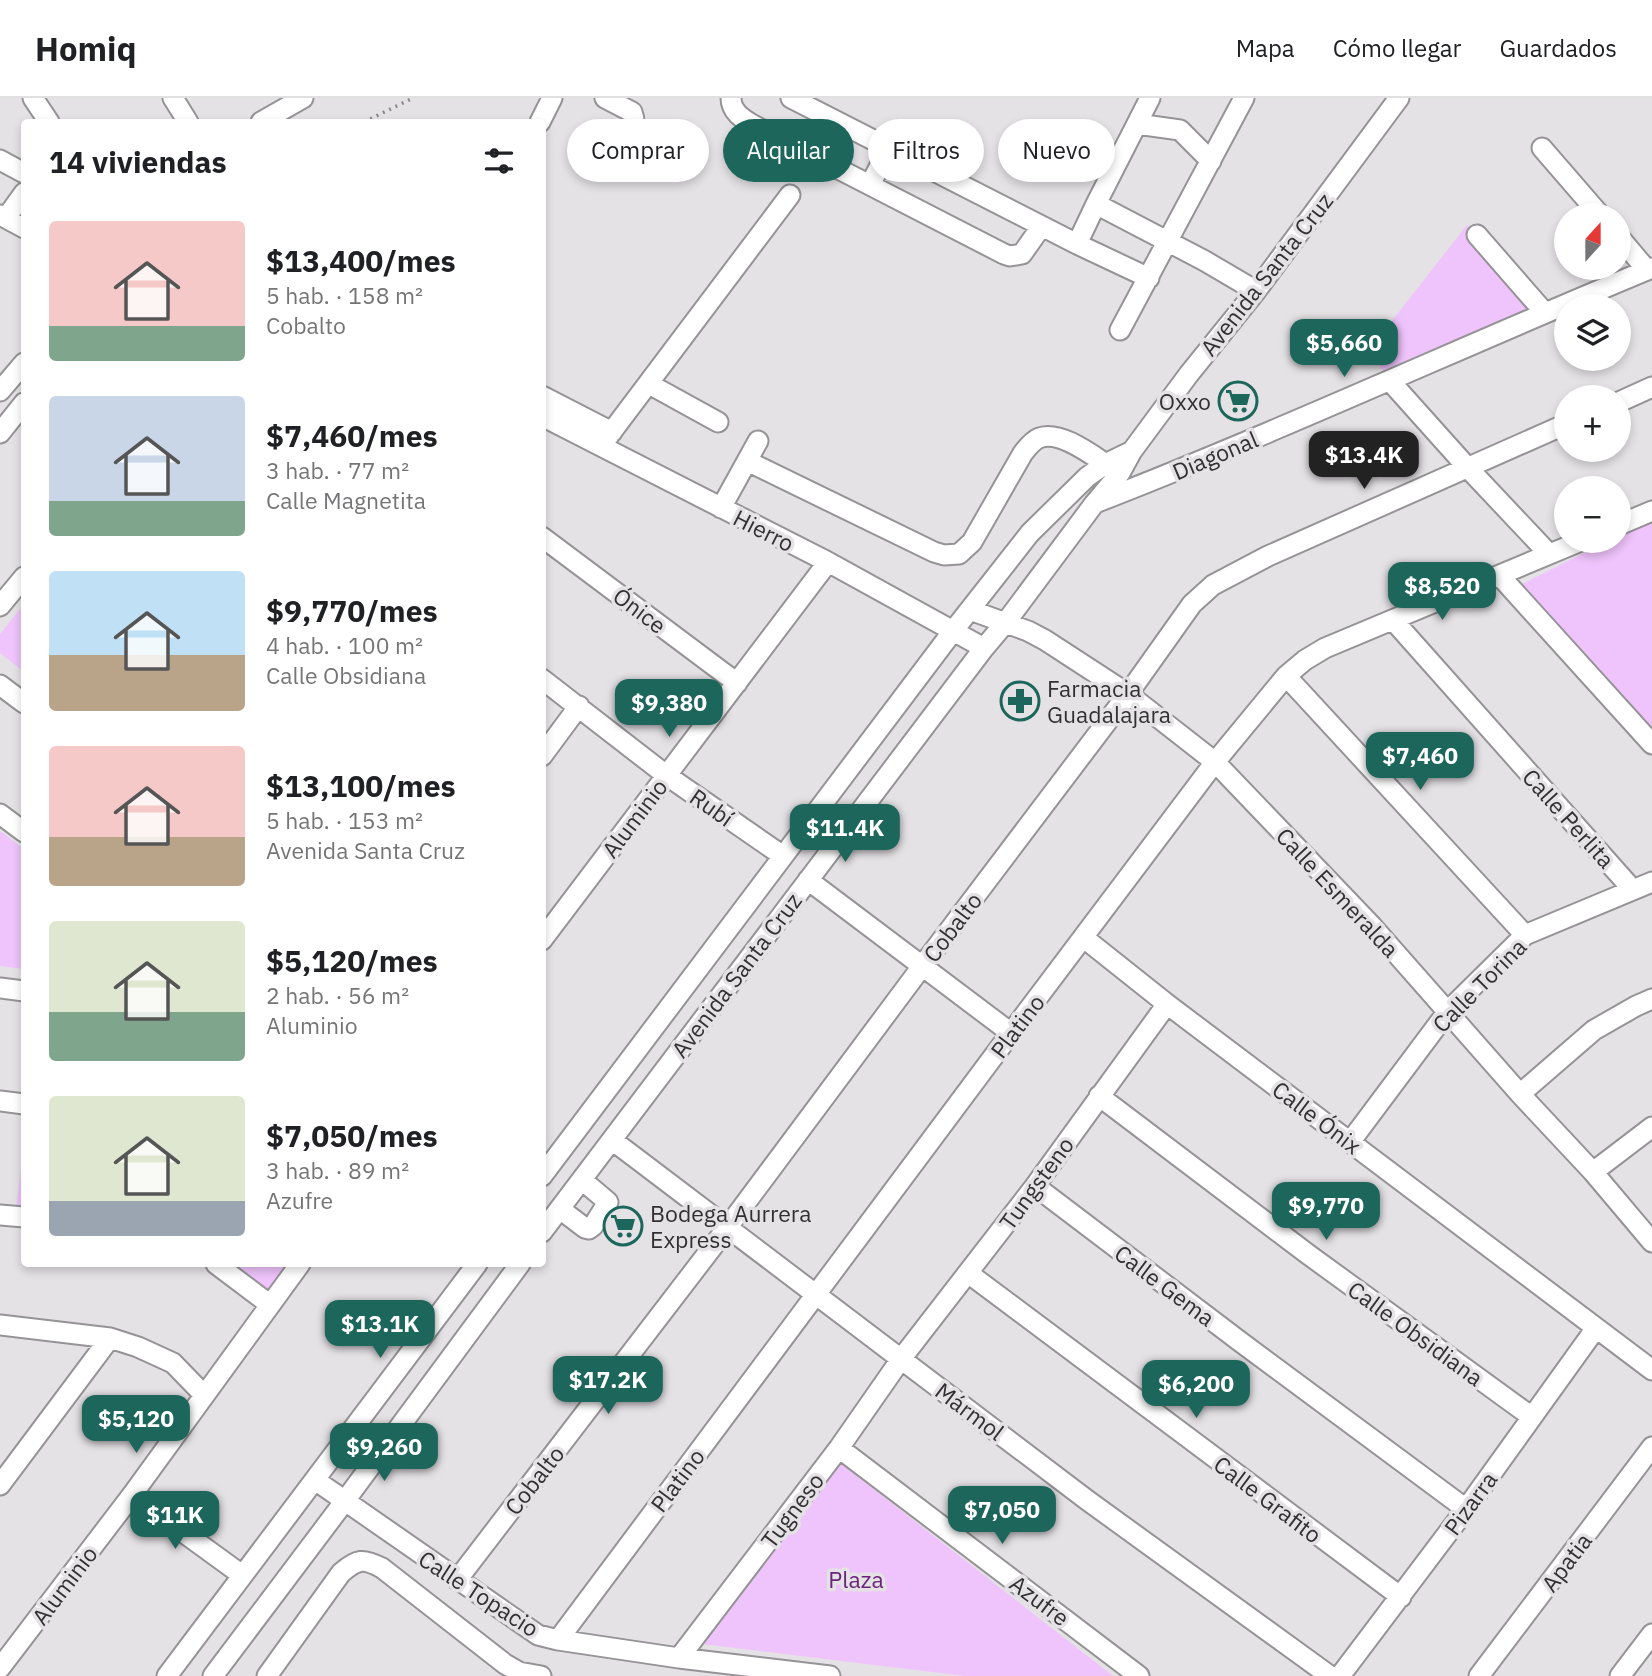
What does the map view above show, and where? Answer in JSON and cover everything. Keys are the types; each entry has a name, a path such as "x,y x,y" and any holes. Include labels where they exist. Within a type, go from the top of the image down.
{"street":[{"path":"33,98 47,119"},
{"path":"173,98 186,119"},
{"path":"266,119 303,98"},
{"path":"542,119 552,98"},
{"path":"604,98 632,112 634,119"},
{"path":"731,98 735,111 753,125 1010,256 1022,254 1041,227"},
{"path":"791,98 868,137"},
{"path":"1077,244 1150,98"},
{"path":"1120,330 1244,98"},
{"name":"Avenida Santa Cruz","path":"546,1227 1006,622 1094,504 1112,469 1132,451 1189,374 1256,291 1399,98"},
{"path":"1136,124 1180,130 1211,161"},
{"path":"1542,148 1590,203"},
{"path":"0,160 21,171"},
{"path":"954,182 1149,278"},
{"path":"546,399 607,439 790,195"},
{"path":"21,196 3,217 21,226"},
{"path":"1096,204 1256,291"},
{"path":"1477,235 1545,313"},
{"path":"1631,250 1649,269"},
{"name":"Diagonal","path":"1045,517 1094,504 1139,487 1649,269"},
{"path":"0,391 21,366"},
{"path":"1390,381 1549,554"},
{"path":"649,384 718,422"},
{"path":"1631,397 1652,387"},
{"path":"0,433 21,406"},
{"name":"Hierro","path":"546,417 607,439 721,508 828,562 984,648"},
{"name":"Cobalto","path":"457,1580 727,1228 1128,694 1192,604 1213,585 1268,556 1554,429"},
{"path":"747,461 934,552 951,555 959,554 972,542 1023,453 1031,443 1040,438 1058,437 1069,441 1139,487"},
{"path":"721,508 758,441"},
{"name":"Avenida Santa Cruz","path":"546,1171 1030,533 1087,477 1112,469"},
{"path":"1631,520 1652,510"},
{"name":"Ónice","path":"546,540 737,683"},
{"name":"Platino","path":"558,1640 1215,762 1286,676 1305,660 1325,649 1554,552"},
{"name":"Aluminio","path":"546,935 828,562"},
{"path":"1500,576 1652,744"},
{"path":"0,606 21,581"},
{"name":"Calle Esmeralda","path":"970,610 1006,622 1045,640 1128,694 1215,762 1372,926 1520,1094 1593,1172 1652,1242"},
{"name":"Calle Perlita","path":"1393,620 1633,890"},
{"path":"1286,676 1525,935"},
{"name":"Rubí","path":"546,682 666,775 783,856"},
{"path":"0,685 21,701"},
{"path":"546,750 579,706"},
{"path":"0,814 21,830"},
{"path":"808,880 1011,1033"},
{"name":"Calle Torina","path":"1350,1142 1448,1011 1525,935 1652,882"},
{"name":"Calle Ónix","path":"1084,938 1167,1004 1652,1370"},
{"path":"0,988 21,991"},
{"path":"1520,1094 1594,1030 1652,999"},
{"name":"Tungsteno","path":"901,1359 1035,1186 1167,1004"},
{"name":"Calle Obsidiana","path":"1099,1096 1309,1255 1532,1417"},
{"path":"0,1101 21,1104"},
{"path":"1593,1172 1652,1127"},
{"name":"Mármol","path":"612,1140 1087,1500 1331,1676"},
{"path":"560,1209 585,1228 593,1226 608,1202 582,1180"},
{"name":"Calle Gema","path":"1035,1186 1466,1509"},
{"path":"0,1214 21,1217"},
{"path":"220,1267 270,1304"},
{"name":"Aluminio","path":"0,1668 132,1495 298,1267"},
{"path":"167,1676 475,1267"},
{"path":"213,1676 518,1267"},
{"name":"Calle Grafito","path":"968,1273 1401,1597"},
{"path":"0,1325 110,1338 138,1347 173,1363 204,1395"},
{"name":"Pizarra","path":"1340,1676 1466,1509 1596,1328"},
{"path":"0,1485 110,1338"},
{"name":"Tugneso","path":"679,1658 839,1448 901,1359"},
{"name":"Apatia","path":"1479,1676 1652,1447"},
{"name":"Azufre","path":"839,1448 1139,1676"},
{"name":"Calle Topacio","path":"315,1480 538,1635 679,1658 830,1676"},
{"path":"132,1495 242,1575"},
{"path":"267,1676 341,1573 352,1563 363,1560 382,1568 505,1664 519,1672 541,1676"},
{"path":"1620,1676 1652,1633"}],"path":[{"path":"370,119 413,98"}],"green space":[{"path":"1467,225 1545,313 1390,381 1369,350"},
{"path":"1652,519 1652,729 1520,585 1584,553 1631,553 1631,530"},
{"path":"21,608 21,670 0,653 0,634"},
{"path":"0,831 21,847 21,969 0,966"},
{"path":"21,1169 21,1217 15,1216"},
{"path":"220,1267 298,1267 269,1304"},
{"name":"Plaza","path":"839,1462 1113,1676 965,1676 702,1644"}],"place":[{"name":"Oxxo","path":"1238,401"},
{"name":"Farmacia Guadalajara","path":"1020,701"},
{"name":"Bodega Aurrera Express","path":"623,1226"}]}
